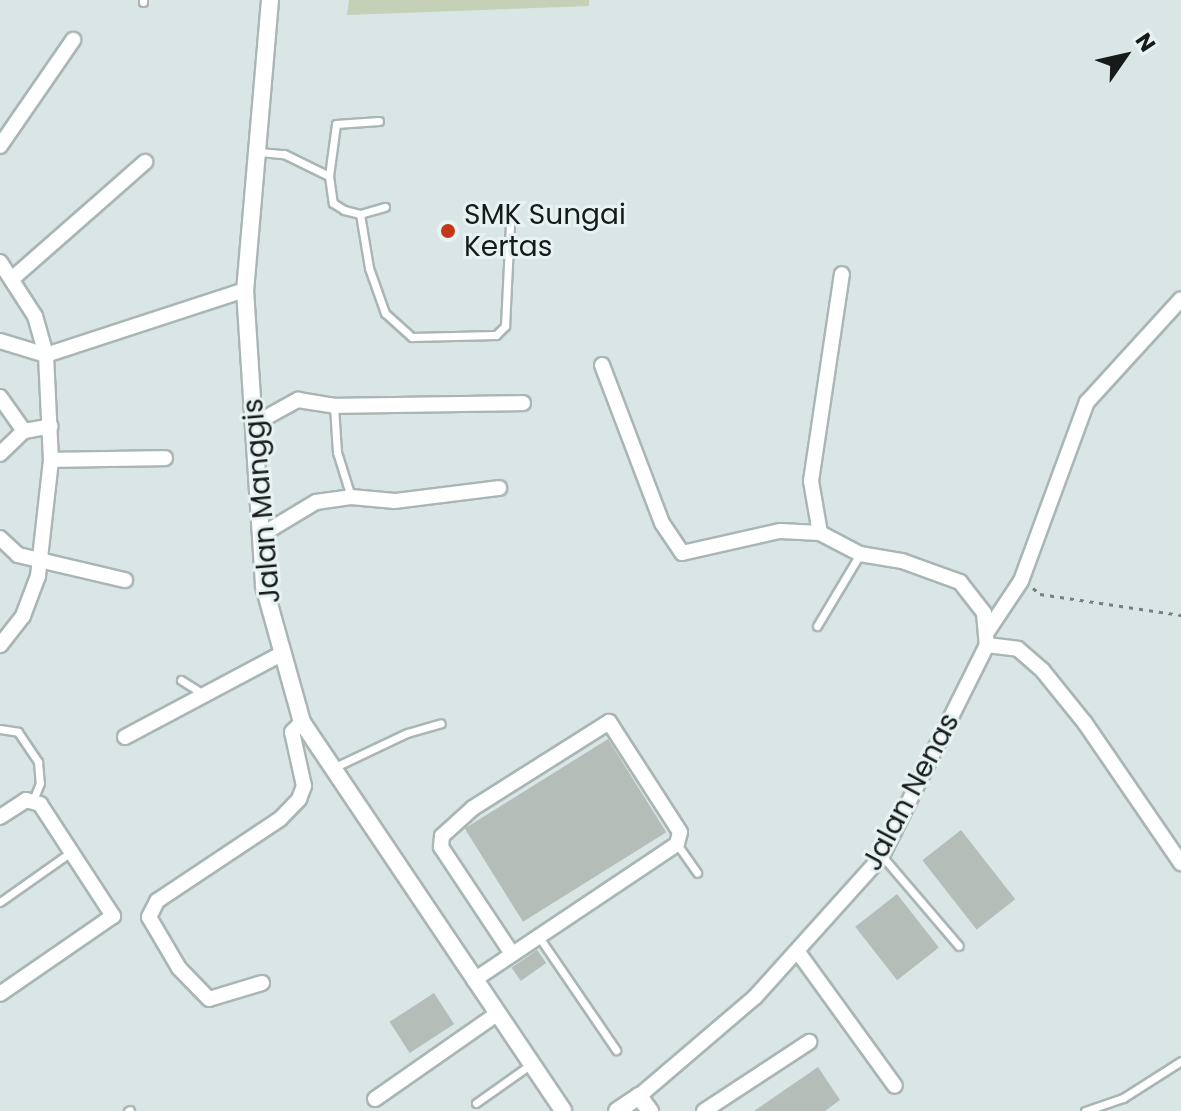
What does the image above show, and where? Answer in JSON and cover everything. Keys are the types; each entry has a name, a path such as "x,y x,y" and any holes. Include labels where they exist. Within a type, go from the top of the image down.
{"street":[{"name":"Jalan Manggis","path":"270,0 245,290 264,586 302,722 563,1111"},
{"path":"0,146 73,40"},
{"path":"13,278 145,162"},
{"path":"0,262 35,316 46,355 51,426 51,460 41,562 23,616 0,645"},
{"path":"820,533 811,481 842,274"},
{"path":"0,341 46,355 245,290"},
{"name":"Jalan Nenas","path":"617,1111 639,1096 755,997 882,856 987,638 1023,573 1087,402 1181,299"},
{"path":"602,365 662,523 682,553 780,531 820,533 860,554 902,561 960,582 984,613 987,638 1018,649 1043,671 1085,723 1181,863"},
{"path":"0,397 24,431"},
{"path":"254,436 280,406 298,400 334,406 523,403"},
{"path":"0,454 24,431 51,426"},
{"path":"51,460 165,458"},
{"path":"261,535 304,506 351,497 395,501 499,488"},
{"path":"0,538 18,555 125,580"},
{"path":"125,737 200,692 283,653"},
{"path":"262,983 209,999 179,968 149,917 157,901 280,819 299,799 304,786 292,732 302,722"},
{"path":"474,980 677,844 680,832 609,722 450,825 441,847 512,954"},
{"path":"0,817 33,800 113,916 0,994"},
{"path":"798,952 895,1086"},
{"path":"375,1099 497,1014"},
{"path":"704,1111 809,1042"},
{"path":"639,1096 650,1111"}],"lane":[{"path":"379,121 336,124 329,176 333,203 360,214 385,207"},
{"path":"257,152 284,154 329,176"},
{"path":"360,214 369,268 385,313 412,337 496,335 505,326 510,223"},
{"path":"334,406 337,452 351,497"},
{"path":"817,626 860,554"},
{"path":"181,680 200,692"},
{"path":"333,768 407,733 441,723"},
{"path":"0,729 18,732 38,762 40,783 33,800"},
{"path":"677,844 697,873"},
{"path":"0,902 71,852"},
{"path":"882,856 959,946"},
{"path":"539,937 616,1050"},
{"path":"1085,1111 1123,1098 1181,1061"},
{"path":"476,1103 531,1064"}],"path":[{"path":"1023,573 1040,594 1181,615"}],"green space":[{"path":"349,0 589,0 589,6 347,15"}],"building":[{"path":"608,739 666,832 523,922 465,829"},
{"path":"961,830 1015,899 977,930 922,860"},
{"path":"897,894 939,948 897,980 855,927"},
{"path":"537,950 546,963 521,981 512,968"},
{"path":"434,993 454,1024 410,1053 390,1022"},
{"path":"818,1067 840,1100 825,1111 754,1111"}],"place":[{"name":"SMK Sungai Kertas","path":"448,231"}]}
